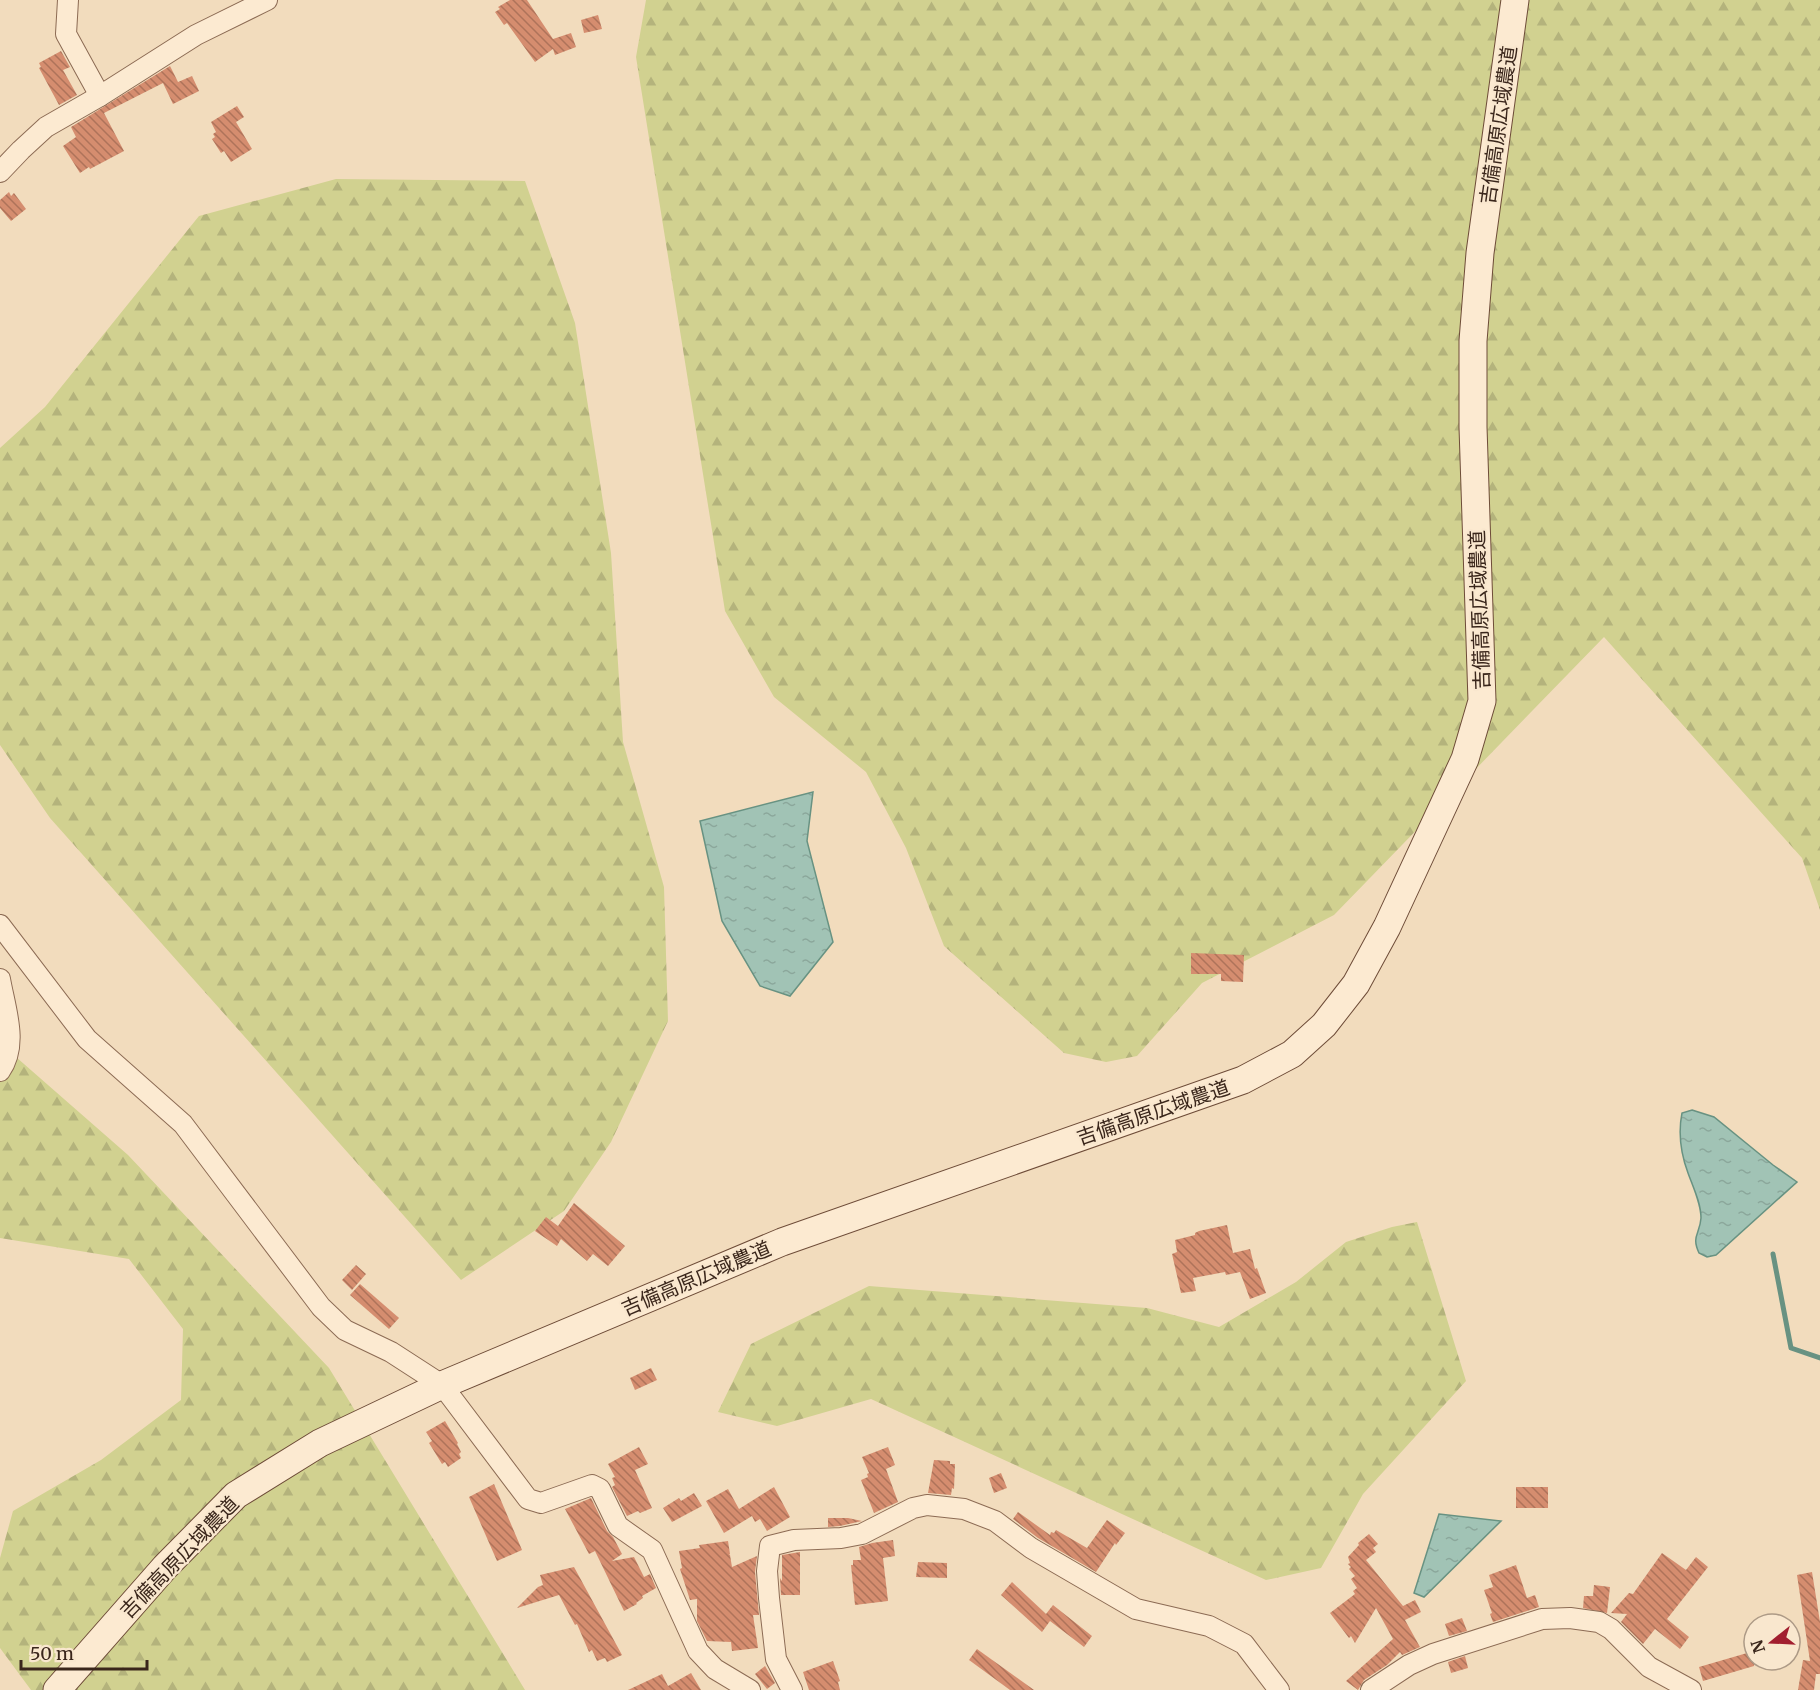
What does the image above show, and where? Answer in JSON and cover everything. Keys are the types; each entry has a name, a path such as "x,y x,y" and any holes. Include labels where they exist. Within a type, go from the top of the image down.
{"street":[{"path":"69,0 66,34 100,96"},
{"path":"0,172 46,127 100,96 196,35 267,0"},
{"name":"吉備高原広域農道","path":"57,1690 165,1567 236,1496 320,1443 442,1385 782,1242 1243,1080 1292,1054 1324,1025 1356,984 1387,927 1465,759 1482,701 1473,427 1473,341 1480,253 1515,0"},
{"path":"0,925 87,1039 183,1124 321,1307 345,1330 392,1352 442,1385 528,1499 541,1503 592,1485 600,1489 618,1526 652,1550 698,1651 715,1669 750,1690"},
{"path":"0,979 10,1041 7,1058 0,1071"},
{"path":"792,1690 776,1659 767,1571 770,1546 794,1540 841,1538 862,1534 913,1508 927,1505 964,1509 995,1521 1031,1548 1136,1609 1209,1626 1244,1644 1279,1690"},
{"path":"1371,1690 1409,1665 1433,1654 1542,1619 1570,1618 1599,1622 1611,1629 1649,1667 1691,1690"}],"green space":[{"path":"646,0 1820,0 1820,910 1802,858 1604,637 1334,915 1202,983 1137,1056 1106,1062 1064,1053 944,946 906,848 866,772 774,697 725,611 636,57"},
{"path":"336,179 525,181 575,323 611,553 623,742 664,887 668,1021 611,1142 564,1211 461,1280 50,818 0,745 0,448 45,407 199,216"},
{"path":"0,1043 128,1155 329,1368 525,1690 31,1690 0,1648 0,1558 13,1511 101,1460 181,1400 183,1329 129,1259 0,1238"},
{"path":"1417,1222 1466,1381 1363,1494 1321,1568 1266,1580 871,1399 777,1426 718,1412 751,1344 869,1286 1147,1308 1219,1327 1296,1282 1346,1242 1392,1227"}],"water":[{"path":"813,792 807,841 833,942 790,996 760,986 722,921 700,821"},
{"path":"1692,1110 1714,1117 1797,1182 1716,1255 1707,1257 1699,1253 1696,1243 1701,1212 1681,1143 1682,1113"},
{"path":"1439,1514 1501,1521 1424,1597 1414,1593"}],"building":[{"path":"510,0 527,0 553,39 571,33 576,47 555,55 553,49 535,62 507,23 504,25 495,12 500,9 498,7"},
{"path":"598,15 602,29 584,33 581,20"},
{"path":"61,51 70,67 63,70 77,95 59,105 39,68 41,67 39,63"},
{"path":"170,66 178,82 192,76 199,91 173,104 163,83 104,113 124,151 80,173 63,146 76,137 71,127"},
{"path":"237,106 244,117 236,122 252,149 231,162 224,151 221,153 212,139 216,132 211,122"},
{"path":"9,192 11,196 14,193 26,209 11,221 0,208 0,200"},
{"path":"1191,953 1244,955 1243,982 1221,981 1221,974 1191,974"},
{"path":"574,1203 625,1246 608,1266 593,1254 587,1261 561,1239 557,1246 535,1231 546,1217 558,1226"},
{"path":"1227,1225 1233,1253 1250,1249 1255,1269 1257,1268 1266,1293 1250,1299 1240,1272 1226,1275 1225,1272 1193,1278 1196,1291 1181,1293 1172,1254 1177,1252 1175,1240 1195,1235 1199,1231"},
{"path":"356,1265 366,1274 352,1290 342,1280"},
{"path":"360,1284 399,1318 389,1329 350,1295"},
{"path":"651,1368 657,1380 635,1390 630,1378"},
{"path":"445,1421 461,1452 459,1454 461,1458 448,1467 445,1462 442,1464 429,1443 432,1441 426,1432"},
{"path":"639,1447 648,1464 635,1470 652,1508 627,1516 612,1487 615,1485 612,1478 615,1477 608,1464"},
{"path":"888,1447 895,1465 886,1469 898,1502 874,1513 861,1480 868,1477 869,1473 862,1457"},
{"path":"934,1460 950,1461 950,1464 955,1464 954,1489 952,1488 951,1495 928,1493"},
{"path":"1001,1473 1007,1488 994,1493 989,1478"},
{"path":"494,1484 522,1550 497,1561 469,1497"},
{"path":"774,1487 790,1517 767,1531 760,1519 755,1522 752,1516 724,1533 706,1501 728,1489 739,1509"},
{"path":"1516,1487 1548,1487 1548,1508 1516,1508"},
{"path":"694,1493 702,1506 672,1522 663,1508 679,1498 681,1501"},
{"path":"591,1498 607,1531 622,1554 612,1561 634,1557 644,1577 650,1574 656,1588 642,1596 643,1598 637,1604 624,1611 595,1551 589,1554 565,1509"},
{"path":"1018,1512 1050,1535 1056,1530 1087,1548 1107,1520 1125,1533 1116,1545 1115,1543 1096,1572 1038,1538 1013,1519"},
{"path":"828,1518 848,1518 862,1521 828,1527"},
{"path":"1369,1534 1378,1544 1373,1548 1376,1552 1366,1560 1403,1606 1415,1600 1421,1612 1405,1620 1420,1647 1402,1655 1400,1652 1387,1665 1364,1680 1358,1690 1346,1681 1393,1639 1376,1608 1355,1643 1330,1613 1355,1594 1353,1591 1357,1588 1351,1579 1355,1576 1349,1569 1351,1567 1348,1564 1350,1563 1348,1557 1359,1545 1358,1543"},
{"path":"893,1540 895,1556 883,1558 888,1601 855,1605 851,1565 853,1565 853,1560 861,1560 859,1547"},
{"path":"728,1541 732,1567 757,1556 755,1572 759,1615 753,1615 758,1648 732,1651 731,1642 707,1641 697,1621 697,1599 690,1600 680,1569 682,1568 679,1551 700,1548 699,1545"},
{"path":"800,1552 800,1595 781,1595 782,1555"},
{"path":"1662,1553 1686,1570 1696,1557 1708,1567 1667,1619 1689,1637 1680,1649 1655,1629 1643,1644 1621,1622 1627,1614 1611,1613 1629,1593 1633,1594"},
{"path":"918,1562 947,1563 947,1578 916,1577"},
{"path":"1516,1565 1527,1598 1535,1595 1539,1607 1493,1622 1484,1590 1493,1587 1489,1575"},
{"path":"574,1567 622,1655 607,1662 605,1658 597,1661 592,1650 589,1652 577,1624 575,1625 559,1595 517,1608 538,1587 543,1585 540,1575"},
{"path":"1812,1572 1820,1622 1820,1674 1816,1674 1814,1690 1798,1690 1803,1660 1810,1661 1797,1575"},
{"path":"1012,1582 1046,1614 1053,1605 1092,1636 1084,1647 1050,1621 1042,1632 1001,1595"},
{"path":"1594,1585 1610,1587 1607,1613 1583,1608 1584,1596 1593,1596"},
{"path":"1462,1618 1467,1631 1449,1636 1445,1624"},
{"path":"977,1649 1034,1690 1010,1690 969,1660"},
{"path":"1742,1654 1742,1670 1703,1681 1699,1667"},
{"path":"1465,1656 1468,1668 1451,1673 1448,1662"},
{"path":"833,1661 840,1681 838,1682 840,1690 809,1690 803,1672"},
{"path":"765,1666 775,1683 767,1689 755,1674"},
{"path":"691,1673 701,1690 628,1690 662,1674 668,1686"}],"waterway":[{"path":"1773,1254 1791,1348 1820,1358"}]}
